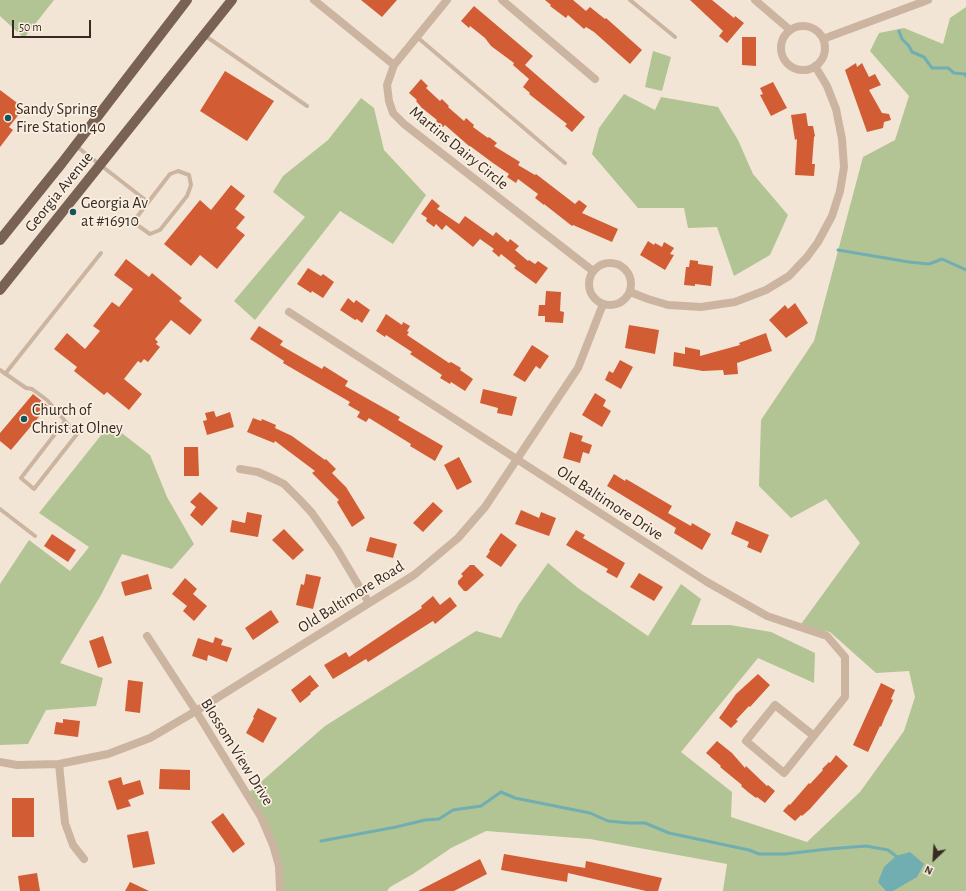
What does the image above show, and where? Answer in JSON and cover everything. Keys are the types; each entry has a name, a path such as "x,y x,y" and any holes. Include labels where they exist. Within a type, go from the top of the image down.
{"main road":[{"name":"Georgia Avenue","path":"0,240 76,146 187,0"},
{"name":"Georgia Avenue","path":"0,290 232,0"}],"street":[{"path":"314,0 394,65"},
{"name":"Martins Dairy Circle","path":"447,0 394,65 387,84 389,102 393,113 411,129 593,271"},
{"path":"502,0 595,79"},
{"path":"755,0 790,30"},
{"path":"823,39 928,0"},
{"path":"807,26 816,30 823,39 825,53 822,60 810,69 800,70 791,66 785,61 782,54 782,44 783,38 790,30 807,26"},
{"path":"630,292 648,300 668,305 701,307 735,302 766,290 789,276 811,252 832,216 840,191 844,167 842,138 836,109 827,86 815,66"},
{"path":"607,263 615,264 623,267 629,274 632,283 630,292 626,298 618,304 603,304 595,299 590,290 589,280 593,271 600,266 607,263"},
{"name":"Old Baltimore Road","path":"0,762 17,765 59,764 108,754 150,738 196,712 414,575 458,538 484,507 517,460 578,368 603,304"},
{"name":"Old Baltimore Drive","path":"289,312 707,582 767,616 827,636 845,658 845,697 814,736 784,773 746,741 775,705 814,736"},
{"path":"240,469 258,472 284,484 300,500 312,513 337,549 369,603"},
{"name":"Blossom View Drive","path":"147,636 261,817 273,845 279,866 280,891"},
{"path":"59,764 64,823 73,845 84,859"}],"lane":[{"path":"630,0 675,37"},
{"path":"203,35 307,106"},
{"path":"417,37 565,163"},
{"path":"76,146 148,202"},
{"path":"178,171 189,175 191,185 187,196 160,230 150,234 133,222 148,202 170,174 178,171"},
{"path":"5,374 101,253"},
{"path":"0,370 26,388 32,388 47,400 77,434 34,488 21,478 65,421"},
{"path":"0,509 35,536"}],"green space":[{"path":"0,0 54,0 24,38 0,16"},
{"path":"966,7 966,891 723,891 727,864 590,839 486,831 451,848 413,874 390,887 387,891 280,891 279,866 247,794 325,726 476,631 501,638 519,604 548,563 578,588 648,636 681,584 701,599 691,625 730,625 771,632 815,653 814,683 758,658 681,752 732,792 731,817 807,842 860,792 904,731 915,697 909,671 876,673 830,632 799,627 860,543 826,499 791,518 759,486 761,420 814,341 863,157 895,140 909,96 870,51 879,33 904,28 943,44 950,18"},
{"path":"653,51 671,57 662,91 645,87"},
{"path":"624,94 655,110 661,97 718,107 738,140 753,174 788,215 770,255 734,276 717,227 688,228 684,208 638,208 592,154 599,128"},
{"path":"361,98 374,108 384,150 426,195 393,244 340,211 255,320 234,301 305,217 273,192 283,176 328,140"},
{"path":"110,424 150,455 167,497 194,544 172,569 122,554 101,595 60,663 103,678 96,706 46,710 28,744 0,745 0,584 29,540 70,571 89,547 39,513"}],"water":[{"path":"910,852 924,864 917,877 893,891 886,891 878,882 884,867 896,856"}],"building":[{"path":"361,0 397,0 382,17"},
{"path":"545,0 573,0 586,11 590,7 605,19 606,18 642,50 630,64 594,32 586,27 584,29 568,15 566,18 550,6 551,5"},
{"path":"690,0 712,0 734,18 735,16 744,23 727,43 719,36 723,31"},
{"path":"474,6 533,56 525,65 585,117 572,132 565,126 567,124 529,94 530,93 523,87 529,79 513,65 514,63 491,46 485,38 470,26 469,28 461,21"},
{"path":"742,37 756,37 756,66 742,65"},
{"path":"856,63 857,67 862,63 869,77 875,74 881,85 869,90 882,113 889,114 891,120 884,122 883,128 867,132 845,70"},
{"path":"225,71 274,101 247,141 200,111"},
{"path":"421,79 428,86 426,88 440,101 442,99 449,106 448,107 464,121 466,118 474,125 473,127 497,143 494,146 520,162 518,165 535,175 536,174 575,204 579,200 587,206 582,213 618,229 612,242 573,225 572,226 535,198 538,194 518,179 516,183 507,177 509,174 469,146 445,125 443,127 422,108 416,101 417,100 409,93"},
{"path":"773,82 787,108 771,116 760,95 763,94 760,88"},
{"name":"Sandy Spring Fire Station 40","path":"0,90 24,108 9,127 13,130 0,147"},
{"path":"806,113 808,126 813,126 815,136 812,164 815,164 814,176 795,175 797,139 795,140 791,115"},
{"path":"231,185 245,196 235,209 245,217 236,228 245,235 217,269 200,255 191,266 164,244 200,200 211,210"},
{"path":"432,199 440,206 437,209 459,224 465,216 493,236 496,232 508,242 510,239 519,246 515,250 528,261 529,260 535,264 538,261 548,268 536,284 514,268 516,266 501,254 499,257 492,251 494,249 480,239 473,247 446,225 442,230 436,224 434,227 426,221 427,218 421,214"},
{"path":"648,241 654,245 655,243 662,247 664,242 674,248 670,254 674,255 665,270 640,255"},
{"path":"126,259 149,277 152,273 182,298 179,301 202,320 190,335 171,320 155,339 158,342 156,344 160,347 148,362 144,359 141,363 138,361 124,379 142,394 129,410 107,392 104,395 74,371 77,367 54,349 67,333 85,349 100,331 93,326 112,302 119,307 133,289 114,275"},
{"path":"690,260 698,261 698,264 713,266 711,286 695,284 695,286 684,285 686,267 689,267"},
{"path":"308,268 321,276 323,274 334,282 323,298 312,291 311,293 297,284"},
{"path":"546,291 561,292 560,311 564,312 563,323 545,322 545,316 538,316 539,305 545,305"},
{"path":"348,298 354,303 356,300 370,310 362,323 340,310"},
{"path":"795,303 808,323 786,338 769,320 785,305 788,309"},
{"path":"386,314 402,325 403,322 410,326 407,331 409,332 407,335 449,363 451,362 461,368 460,370 473,379 465,391 451,382 450,384 440,378 442,375 410,354 412,352 386,335 385,337 376,331"},
{"path":"629,325 659,330 655,354 625,348"},
{"path":"259,326 283,341 280,345 322,369 324,366 348,381 345,386 400,417 398,420 443,446 435,461 369,418 366,422 357,417 360,412 348,405 350,402 283,363 284,361 250,339"},
{"path":"766,333 772,351 737,363 738,374 724,375 723,370 703,371 673,366 674,352 685,354 685,347 700,350 700,356 740,345 739,343"},
{"path":"532,345 549,356 540,369 536,366 525,382 513,375"},
{"path":"620,360 633,367 621,389 605,380 609,371 613,373"},
{"path":"483,389 517,397 512,416 497,413 498,408 480,403"},
{"path":"595,393 606,400 603,406 611,411 602,427 582,415"},
{"name":"Church of Christ at Olney","path":"33,394 48,406 11,450 0,441 0,433"},
{"path":"214,411 216,417 230,412 234,427 207,435 203,421 207,420 205,413"},
{"path":"253,418 261,421 262,419 276,425 275,428 292,436 325,460 326,459 336,469 332,473 346,487 365,518 352,527 337,502 339,500 312,473 315,471 275,441 274,443 247,432"},
{"path":"570,432 583,436 581,441 592,445 589,454 583,452 580,463 563,458"},
{"path":"184,447 198,447 199,476 184,476"},
{"path":"459,457 472,482 457,490 444,465"},
{"path":"614,474 625,481 626,479 672,506 668,513 691,526 692,523 711,534 702,550 674,533 676,528 607,486"},
{"path":"200,492 218,508 202,526 190,515 196,507 190,502"},
{"path":"433,502 443,511 423,532 413,523"},
{"path":"521,510 539,518 541,512 556,518 549,536 515,524"},
{"path":"247,512 262,515 258,537 230,532 232,520 245,523"},
{"path":"736,521 769,535 761,553 747,547 749,542 731,534"},
{"path":"284,529 304,550 293,560 272,540"},
{"path":"576,530 585,535 583,538 625,563 617,578 606,572 608,569 566,545"},
{"path":"501,533 517,545 501,567 486,557"},
{"path":"52,534 76,550 68,562 44,546"},
{"path":"370,537 397,544 393,558 366,551"},
{"path":"470,565 474,565 484,575 467,591 464,591 458,584 458,581 463,576 461,574"},
{"path":"639,573 663,587 654,601 630,587"},
{"path":"148,574 152,589 125,596 121,582"},
{"path":"306,574 321,577 313,609 296,605 301,584 304,585"},
{"path":"185,578 197,589 193,594 207,606 194,621 183,611 187,606 172,594"},
{"path":"433,596 440,605 450,597 457,606 435,624 433,621 368,662 366,659 333,679 324,665 346,652 349,657 422,608 421,606"},
{"path":"271,610 279,622 253,640 245,628"},
{"path":"103,636 112,663 98,668 89,641"},
{"path":"215,637 223,640 221,645 232,648 227,662 208,655 207,661 192,656 198,638 213,643"},
{"path":"758,674 770,685 736,720 738,721 731,728 719,718 736,694"},
{"path":"310,675 319,686 300,703 291,690"},
{"path":"128,680 143,682 140,713 125,711"},
{"path":"881,683 895,690 891,699 893,700 868,752 853,745"},
{"path":"258,708 277,718 263,743 246,733"},
{"path":"63,719 80,721 78,737 54,734 56,722 63,723"},
{"path":"717,741 732,753 745,768 746,766 767,786 768,785 775,791 765,803 748,792 706,753"},
{"path":"836,755 848,766 810,809 795,821 783,811"},
{"path":"160,769 190,770 190,790 159,789"},
{"path":"121,777 123,785 140,780 144,794 128,800 131,806 117,810 108,781"},
{"path":"12,798 34,798 34,837 12,837"},
{"path":"223,813 245,844 233,853 211,822"},
{"path":"148,831 155,864 133,868 127,835"},
{"path":"504,854 585,868 586,861 662,878 658,891 646,891 568,873 567,882 501,870"},
{"path":"480,859 487,874 454,891 418,891"},
{"path":"37,873 40,891 20,891 18,876"},
{"path":"130,882 149,891 125,891"}],"waterway":[{"path":"899,31 902,39 909,46 912,52 924,57 932,68 948,68 954,73 965,74 966,76"},
{"path":"838,250 929,264 942,259 966,270"},
{"path":"321,841 425,820 439,819 453,810 481,806 501,792 515,798 590,813 608,821 645,823 669,833 749,850 759,854 785,854 866,846 888,850 896,856"}],"place":[{"name":"Sandy Spring Fire Station 40","path":"8,118"},
{"name":"Georgia Av at #16910","path":"73,212"},
{"name":"Church of Christ at Olney","path":"24,419"}]}
